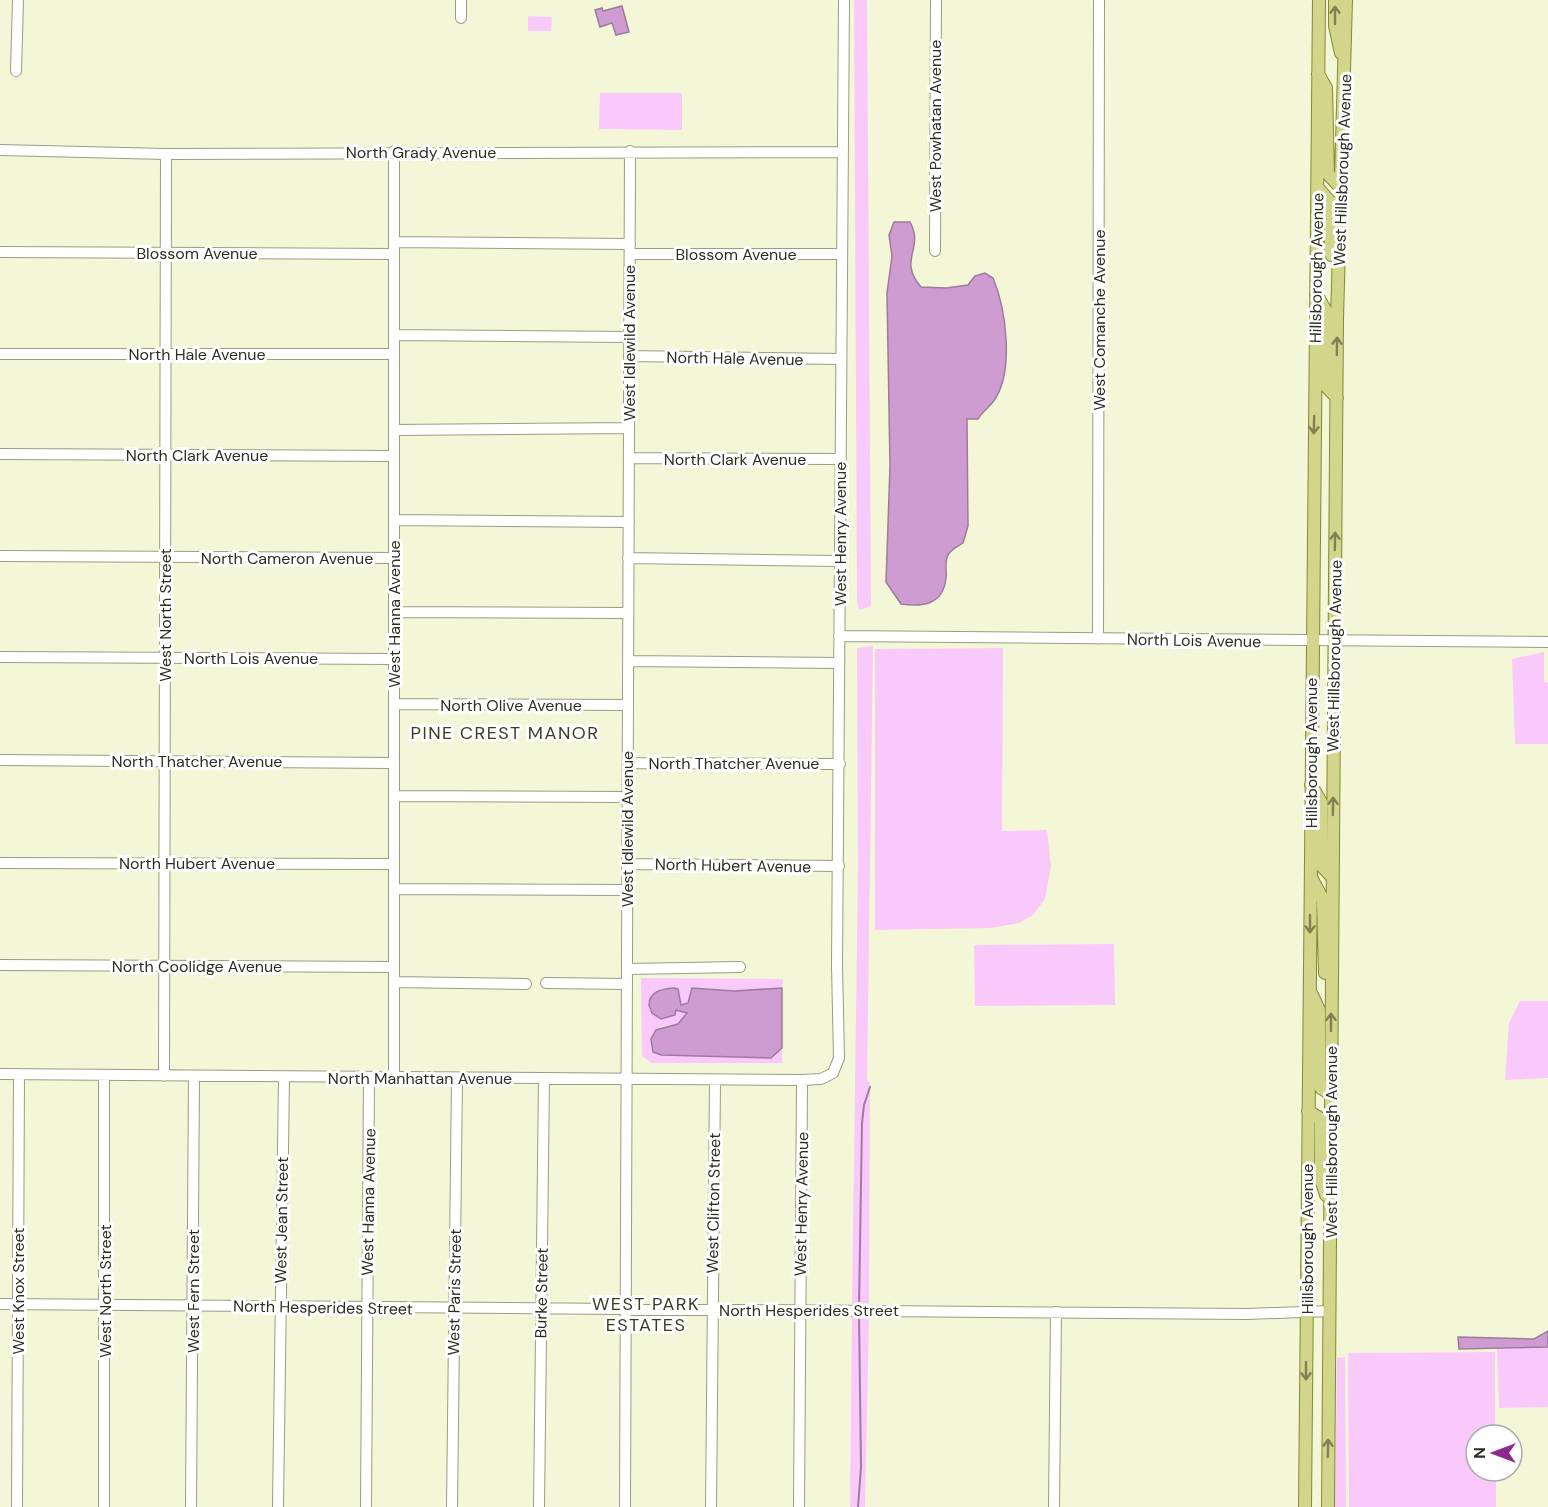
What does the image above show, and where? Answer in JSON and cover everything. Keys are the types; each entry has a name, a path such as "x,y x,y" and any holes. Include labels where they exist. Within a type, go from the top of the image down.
{"main road":[{"name":"Hillsborough Avenue","path":"1305,1507 1319,0"},
{"path":"1335,0 1335,26 1346,72"},
{"name":"West Hillsborough Avenue","path":"1330,1311 1338,309 1340,187 1346,72 1346,0"},
{"path":"1317,72 1326,88 1328,174 1340,187"},
{"path":"1317,187 1330,202 1330,289 1338,309"},
{"path":"1316,293 1326,310 1325,385 1337,398"},
{"path":"1311,784 1321,802 1321,865 1332,877"},
{"path":"1310,875 1323,900 1323,970 1331,981"},
{"path":"1310,989 1319,1010 1319,1082 1321,1088 1331,1094"},
{"path":"1308,1111 1321,1119 1322,1179 1330,1204"},
{"name":"Hillsborough Avenue","path":"1328,1507 1330,1311"}],"street":[{"path":"16,71 18,0"},
{"path":"460,18 461,0"},
{"name":"West Henry Avenue","path":"835,1068 839,1058 839,636 844,0"},
{"name":"West Powhatan Avenue","path":"935,251 936,0"},
{"name":"West Comanche Avenue","path":"1098,639 1099,0"},
{"name":"North Grady Avenue","path":"0,150 166,154 394,151 843,152"},
{"name":"West Hanna Avenue","path":"394,151 394,1077"},
{"name":"West Idlewild Avenue","path":"625,1507 630,151"},
{"name":"West North Street","path":"164,1076 166,154"},
{"name":"Blossom Avenue","path":"0,252 166,253 394,248 630,249 842,254"},
{"path":"394,335 630,337"},
{"name":"North Hale Avenue","path":"0,354 394,354"},
{"name":"North Hale Avenue","path":"629,356 842,359"},
{"path":"394,430 629,428"},
{"name":"North Clark Avenue","path":"0,454 394,456"},
{"name":"North Clark Avenue","path":"629,458 841,459"},
{"path":"394,520 629,522"},
{"name":"North Cameron Avenue","path":"0,556 394,558"},
{"path":"628,558 840,561"},
{"path":"394,612 628,613"},
{"name":"North Lois Avenue","path":"839,636 1548,642"},
{"name":"North Lois Avenue","path":"0,657 394,659"},
{"path":"628,661 839,663"},
{"name":"North Olive Avenue","path":"394,704 628,705"},
{"name":"North Thatcher Avenue","path":"0,760 394,763"},
{"name":"North Thatcher Avenue","path":"628,763 840,764"},
{"path":"394,796 627,797"},
{"name":"North Hubert Avenue","path":"0,862 394,864"},
{"name":"North Hubert Avenue","path":"627,864 839,866"},
{"path":"394,890 627,891"},
{"name":"North Coolidge Avenue","path":"0,964 394,967"},
{"path":"627,969 740,967"},
{"path":"394,982 526,984"},
{"path":"546,983 627,984"},
{"name":"North Manhattan Avenue","path":"0,1074 802,1080 821,1079 833,1073 835,1068"},
{"name":"West Knox Street","path":"17,1507 19,1074"},
{"name":"West North Street","path":"104,1075 105,1507"},
{"name":"West Fern Street","path":"191,1507 194,1076"},
{"name":"West Jean Street","path":"278,1507 284,1077"},
{"name":"West Hanna Avenue","path":"366,1507 369,1077"},
{"name":"West Paris Street","path":"453,1507 457,1078"},
{"name":"Burke Street","path":"539,1507 543,1078"},
{"name":"West Clifton Street","path":"711,1507 715,1080"},
{"name":"West Henry Avenue","path":"799,1507 802,1080"},
{"name":"North Hesperides Street","path":"0,1304 800,1311 1330,1311"},
{"path":"1054,1507 1056,1312"}],"shaded area":[{"path":"854,0 867,0 871,606 859,610 857,601"},
{"path":"622,6 629,32 616,35 612,23 600,27 595,10 602,8 603,11"},
{"path":"528,16 552,17 551,31 528,31"},
{"path":"600,93 682,93 682,130 599,129"},
{"path":"894,222 910,222 914,231 911,269 921,287 946,288 968,285 975,276 985,273 993,278 1005,323 1006,358 1000,390 978,419 967,419 968,526 963,543 952,550 947,557 946,578 941,594 931,602 917,605 901,604 886,582 890,466 887,293 892,256 889,235"},
{"path":"873,646 867,1080 870,1083 869,1307 852,1307 858,867 857,648"},
{"path":"1003,648 1002,831 1047,830 1051,866 1045,899 1033,915 1019,923 991,928 875,930 875,649"},
{"path":"1544,652 1544,682 1548,683 1548,744 1515,744 1512,659"},
{"path":"1114,944 1115,1005 975,1006 974,945"},
{"path":"641,978 783,979 782,988 734,991 692,988 688,1001 684,1005 681,1005 674,988 662,989 649,1001 652,1013 676,1010 687,1013 679,1022 662,1026 652,1034 661,1055 771,1058 782,1048 782,1063 652,1063 642,1056"},
{"path":"692,988 734,991 782,988 782,1048 771,1058 661,1055 653,1052 651,1039 656,1030 678,1024 687,1013 676,1010 675,1015 661,1019 652,1013 649,1005 651,997 661,990 678,989 681,1005 688,1003"},
{"path":"1520,1001 1548,1001 1548,1078 1505,1080 1509,1023"},
{"path":"852,1315 869,1315 865,1507 850,1507"},
{"path":"1548,1331 1548,1347 1459,1349 1458,1337 1534,1339"},
{"path":"1548,1347 1548,1407 1499,1408 1497,1349"},
{"path":"1495,1352 1495,1423 1464,1423 1464,1483 1496,1483 1496,1507 1349,1507 1348,1353"},
{"path":"1345,1357 1346,1507 1335,1507 1337,1358"}],"waterway":[{"path":"859,1308 862,1123 864,1105 870,1087"},
{"path":"858,1507 861,1467 859,1314"}],"district":[{"name":"PINE CREST MANOR","path":"505,733"},
{"name":"WEST PARK ESTATES","path":"646,1314"}]}
